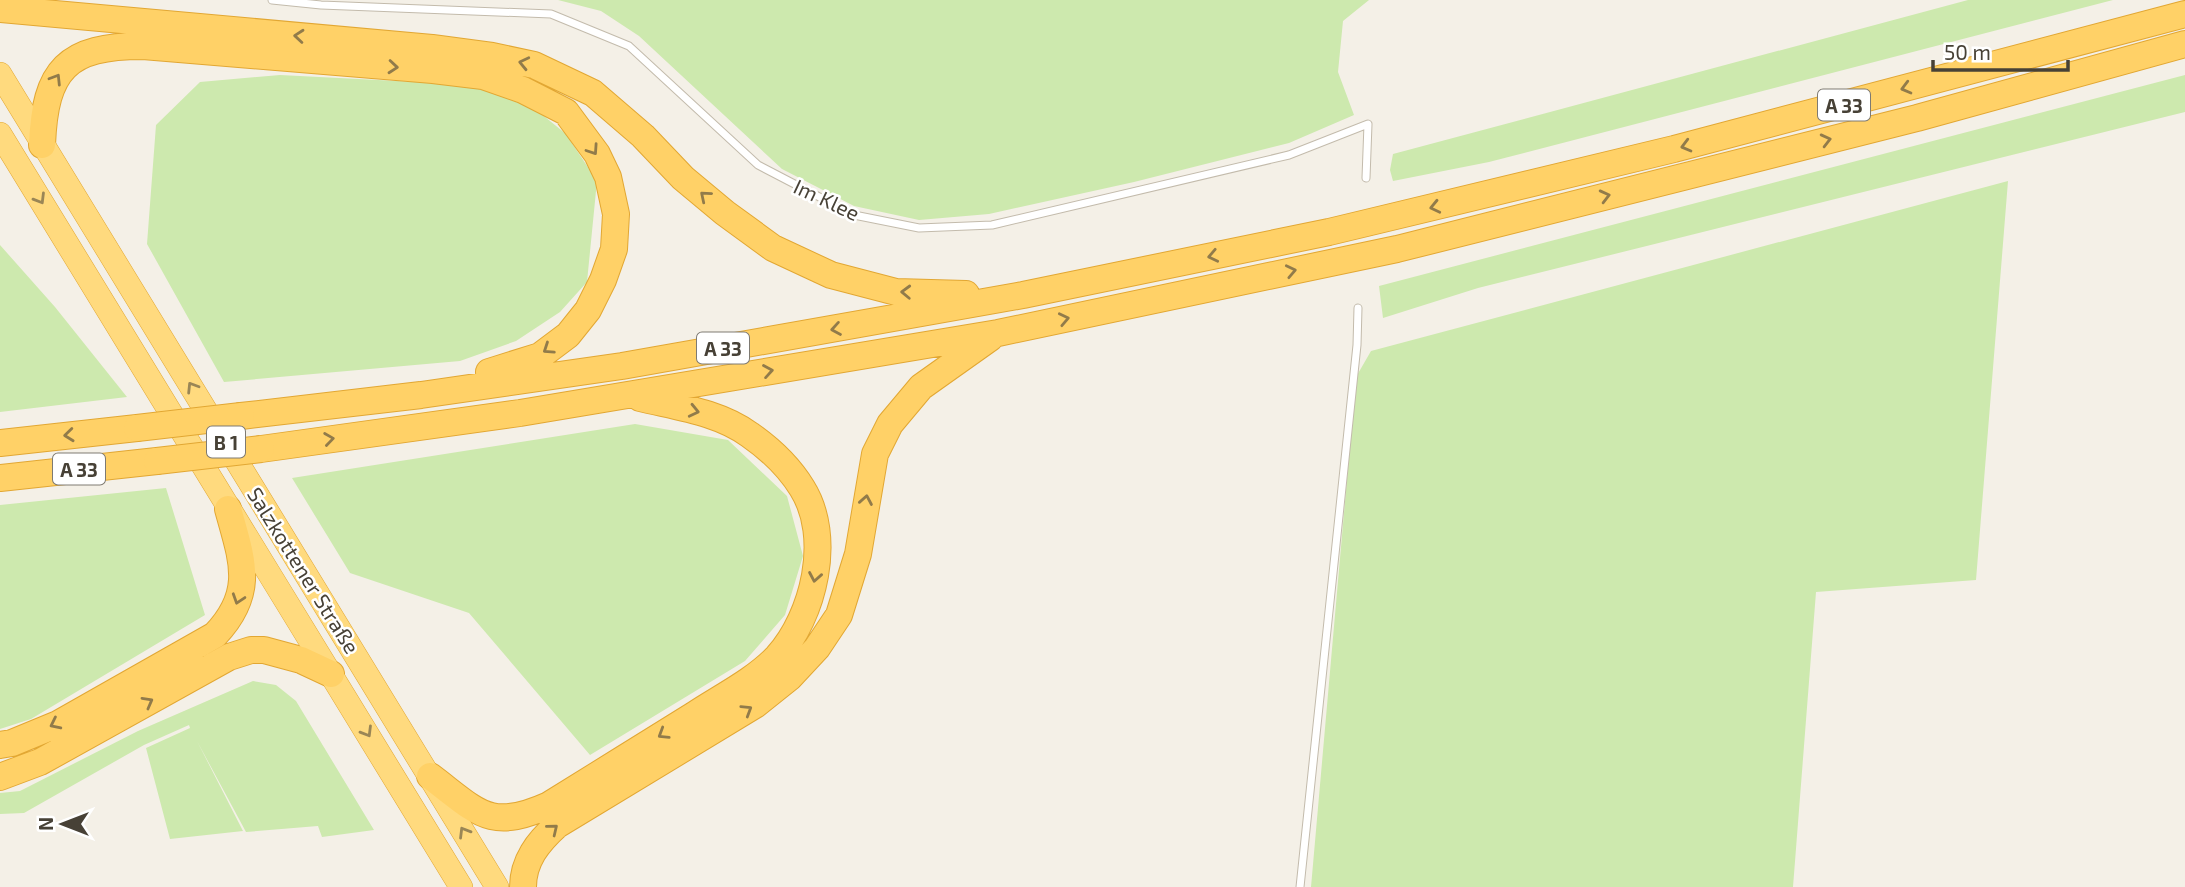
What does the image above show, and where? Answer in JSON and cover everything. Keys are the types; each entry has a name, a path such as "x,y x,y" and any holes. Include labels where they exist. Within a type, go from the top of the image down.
{"highway":[{"path":"0,9 432,48 534,65 593,93 643,136 683,178 773,248 831,275 896,292 1023,295"},
{"name":"A 33","path":"0,443 421,395 622,366 1023,295 1329,232 1502,191 1701,142 2185,14"},
{"name":"A 33","path":"0,478 261,449 520,413 998,333 1410,245 1917,118 2185,44"},
{"path":"43,145 43,115 48,92 58,73 80,56 114,46 212,51 483,76 523,90 566,112 597,154 608,177 616,214 614,249 593,300 568,335 540,356 421,395"},
{"name":"Salzkottener Straße","path":"0,75 497,887"},
{"name":"Salzkottener Straße","path":"0,134 461,887"},
{"path":"523,887 528,859 556,825 755,705 790,677 817,648 839,615 858,554 875,454 890,424 920,387 998,333"},
{"path":"430,776 485,815 508,819 526,815 549,805 741,685 776,657 800,623 812,594 818,558 814,521 804,489 782,461 749,433 707,414 628,395"},
{"path":"0,745 12,743 58,723 215,635 228,622 238,605 243,582 240,553 228,509"},
{"path":"0,777 40,762 229,657 251,650 280,653 331,674"}],"lane":[{"name":"Im Klee","path":"272,0 321,5 551,14 629,46 758,165 854,215 919,228 992,225 1289,155 1368,124 1366,178"},
{"path":"1300,887 1357,345 1358,308"}],"green space":[{"path":"558,0 1369,0 1343,21 1338,72 1354,115 1289,143 1134,182 989,214 919,220 854,206 782,169 639,36 601,11"},
{"path":"1968,0 2113,0 1489,162 1393,181 1390,170 1393,154"},
{"path":"280,75 457,84 498,92 534,108 566,134 597,181 587,282 560,312 516,341 460,361 224,382 147,244 156,125 200,82"},
{"path":"2185,75 2185,112 1478,288 1383,318 1379,286"},
{"path":"2008,181 1976,580 1816,592 1793,887 1311,887 1356,377 1371,351"},
{"path":"0,245 55,307 127,397 0,412"},
{"path":"635,424 728,440 787,496 803,556 785,615 745,661 590,755 469,613 350,573 292,478"},
{"path":"166,488 205,615 31,719 0,729 0,505"},
{"path":"253,681 276,685 296,701 374,830 322,837 318,826 246,832 197,741 243,831 170,839 146,748 190,728 189,725 144,745 24,813 0,814 0,793 20,791 138,731"}]}
